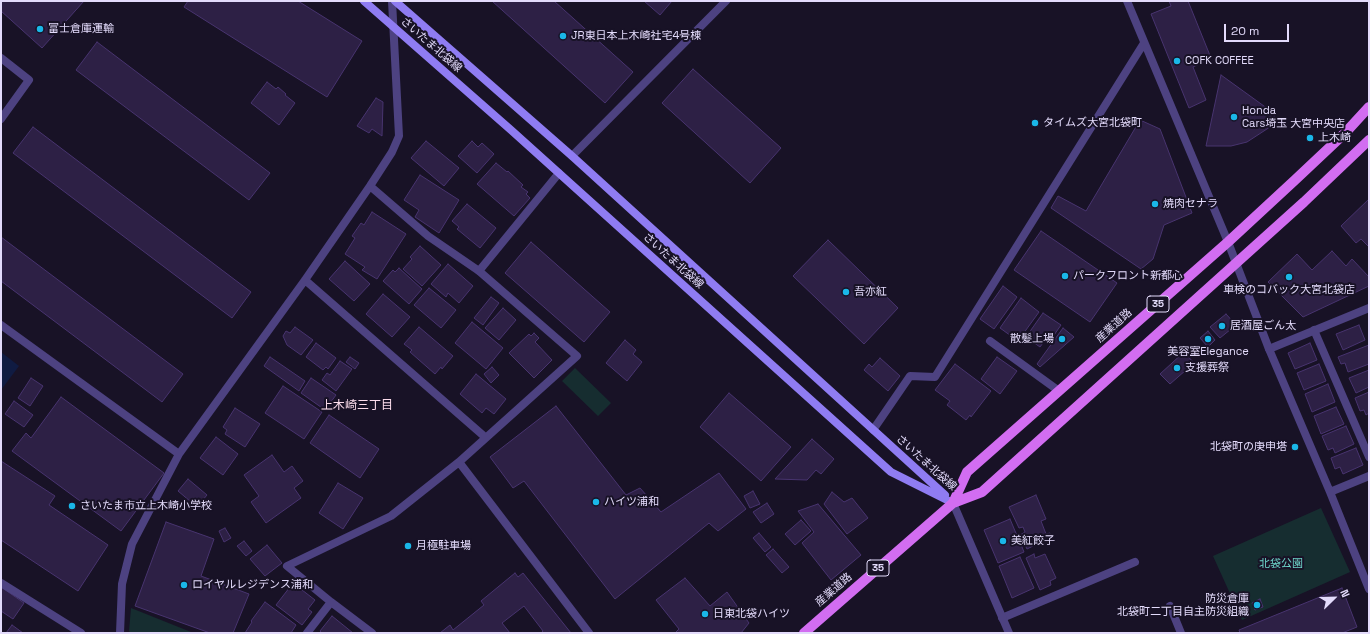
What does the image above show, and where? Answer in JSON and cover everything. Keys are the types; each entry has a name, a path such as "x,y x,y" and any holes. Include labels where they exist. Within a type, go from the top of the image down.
{"main road":[{"name":"さいたま北袋線","path":"364,1 891,472 953,503"},
{"name":"さいたま北袋線","path":"394,1 572,156 953,503"},
{"name":"産業道路","path":"953,503 967,472 1228,242 1346,132 1369,107"},
{"name":"産業道路","path":"804,633 953,503 982,492 1237,264 1369,141"}],"street":[{"path":"120,633 122,584 132,544 179,454 305,280 370,186 392,152 399,136 393,27 394,1"},
{"path":"572,156 726,1"},
{"path":"1127,1 1228,242 1269,348 1369,589"},
{"path":"873,430 910,376 935,377 1144,43"},
{"path":"1,58 29,80 1,119"},
{"path":"479,271 558,174"},
{"path":"370,186 428,236 479,271 577,356 485,437 459,462 391,516 287,566 372,633"},
{"path":"305,280 485,437"},
{"path":"1269,348 1369,308"},
{"path":"1,325 179,454"},
{"path":"1314,330 1369,457"},
{"path":"990,341 1060,391"},
{"path":"459,462 589,633"},
{"path":"1330,492 1369,476"},
{"path":"953,503 1009,633"},
{"path":"1002,618 1135,562"},
{"path":"1,582 81,633"},
{"path":"307,633 331,602"},
{"path":"1170,606 1181,633"}],"green space":[{"path":"575,368 611,403 598,416 562,381"},
{"name":"北袋公園","path":"1321,508 1350,572 1242,620 1213,556"},
{"path":"131,608 191,632 131,633 129,631"}],"water":[{"path":"1,352 19,366 1,390"}],"building":[{"name":"富士倉庫運輸","path":"1,1 84,1 42,48 1,11"},
{"path":"188,1 298,1 362,41 327,97 184,7"},
{"name":"JR東日本上木崎社宅4号棟","path":"492,1 554,1 633,72 605,103"},
{"path":"644,1 672,1 660,15"},
{"path":"1169,1 1188,1 1211,58 1193,67 1206,100 1189,108 1151,14 1171,6"},
{"path":"97,42 270,173 249,200 76,70"},
{"path":"693,69 781,148 750,183 662,103"},
{"path":"1221,75 1275,114 1270,127 1247,142 1231,146 1206,146"},
{"path":"267,82 276,89 278,87 295,103 279,125 251,103"},
{"path":"376,98 383,102 382,136 372,129 369,133 357,126"},
{"path":"1140,120 1160,129 1192,213 1164,225 1153,259 1141,269 1051,208 1058,196 1086,211"},
{"path":"33,127 251,292 232,318 13,153"},
{"path":"426,141 459,168 444,186 411,158"},
{"path":"472,141 478,147 482,143 494,154 477,173 458,156"},
{"path":"496,163 507,172 508,171 523,185 521,187 528,192 526,194 530,198 514,216 477,184"},
{"path":"420,175 459,200 439,233 415,217 419,210 404,200"},
{"path":"1369,199 1369,247 1361,239 1356,243 1341,226"},
{"path":"467,204 496,228 480,248 457,229 459,227 452,221"},
{"path":"372,212 406,234 377,279 362,270 365,267 345,254 355,238 352,236 361,223 364,225"},
{"name":"パークフロント新都心","path":"1041,231 1117,283 1090,322 1014,270"},
{"path":"1,237 183,374 162,402 1,281"},
{"name":"吾亦紅","path":"828,240 898,308 864,344 793,276"},
{"path":"531,242 610,312 584,342 505,273"},
{"path":"420,246 441,265 422,286 403,269 412,259 410,257"},
{"path":"1332,251 1346,266 1352,259 1369,277 1369,286 1303,317 1268,282 1297,254 1312,270"},
{"path":"345,261 370,284 354,301 329,279"},
{"path":"448,264 473,286 459,303 448,293 446,297 431,284"},
{"path":"399,268 422,289 409,304 383,281 393,270 395,272"},
{"path":"1003,286 1017,297 994,329 980,319"},
{"path":"429,288 456,310 441,328 414,305"},
{"path":"383,294 410,317 392,337 366,314"},
{"path":"491,297 499,303 483,325 474,318"},
{"path":"1021,298 1039,312 1018,341 1000,328"},
{"path":"503,308 516,320 499,340 485,328"},
{"path":"1043,313 1061,325 1052,338 1048,336 1040,347 1026,337"},
{"path":"1226,314 1236,325 1220,338 1210,327"},
{"path":"472,322 503,348 486,369 455,343"},
{"path":"1359,325 1365,340 1343,350 1336,334"},
{"path":"295,327 313,340 301,355 287,345 283,336 286,331 290,333"},
{"path":"419,327 453,356 442,369 441,367 435,374 410,352 412,350 404,344"},
{"path":"1063,328 1074,337 1040,367 1037,364"},
{"path":"1208,331 1215,340 1208,347 1200,338"},
{"path":"534,333 539,338 535,342 552,360 534,378 509,353 529,334 531,336"},
{"path":"625,340 636,350 633,354 642,362 627,381 606,363"},
{"path":"316,343 336,358 328,369 326,367 323,370 306,357"},
{"path":"1310,343 1317,360 1295,369 1288,353"},
{"path":"1369,345 1369,364 1348,372 1345,363 1341,364 1338,357"},
{"path":"1184,352 1194,363 1170,384 1160,374"},
{"path":"270,357 305,381 299,391 264,366"},
{"path":"350,357 359,363 355,369 346,362"},
{"path":"997,357 1017,371 1000,394 981,379"},
{"path":"880,358 900,376 888,391 864,370 869,364 872,367"},
{"path":"340,361 352,369 336,391 322,380 327,373 330,375"},
{"path":"955,364 991,391 971,417 970,415 966,420 947,405 950,401 935,390"},
{"path":"1319,364 1326,381 1304,390 1297,373"},
{"path":"492,367 499,375 491,383 484,374"},
{"path":"1369,370 1369,387 1356,393 1349,378"},
{"path":"476,374 506,399 494,414 486,408 482,413 460,394"},
{"path":"31,378 43,386 30,406 18,398"},
{"path":"311,378 336,395 325,410 301,393"},
{"path":"1328,384 1335,402 1312,412 1305,394"},
{"path":"283,386 322,412 304,439 265,413"},
{"path":"1369,392 1369,413 1366,415 1364,410 1360,411 1355,398"},
{"path":"729,393 791,447 761,481 700,427"},
{"path":"61,397 164,473 121,531 12,451 26,433 31,438"},
{"path":"14,401 33,415 24,427 5,414"},
{"name":"ハイツ浦和","path":"556,406 626,495 640,488 661,512 719,473 746,509 718,531 709,523 615,599 524,481 513,488 490,457"},
{"path":"1336,407 1344,424 1321,434 1314,416"},
{"path":"235,408 260,424 245,447 225,434 227,430 223,427"},
{"path":"329,415 379,449 360,478 310,443"},
{"path":"1346,426 1354,444 1335,453 1333,448 1328,450 1322,436"},
{"path":"216,437 238,454 223,475 200,458"},
{"path":"812,439 834,459 821,474 816,470 807,480 775,479"},
{"path":"1356,448 1363,465 1343,474 1340,467 1335,469 1331,458"},
{"path":"272,455 284,472 292,466 303,481 294,488 301,498 266,523 251,502 259,496 244,475"},
{"path":"1,461 55,496 49,505 108,545 78,591 1,540"},
{"path":"188,479 207,495 197,507 178,491"},
{"path":"338,483 363,498 343,529 319,513"},
{"path":"753,491 760,504 750,508 744,496"},
{"path":"832,492 844,502 852,498 868,518 847,534 824,504"},
{"path":"1036,495 1046,519 1041,521 1046,534 1050,533 1051,537 1027,549 1020,535 1025,532 1023,527 1019,528 1009,507"},
{"path":"767,503 774,514 761,523 753,512"},
{"path":"818,504 861,555 831,580 802,543 814,532 798,511"},
{"path":"1010,519 1018,538 1013,540 1015,544 1020,542 1024,552 998,563 984,530"},
{"path":"801,520 811,531 795,545 785,534"},
{"name":"ロイヤルレジデンス浦和","path":"166,522 214,539 201,576 249,594 233,633 210,633 135,606"},
{"path":"225,528 231,538 224,542 219,531"},
{"path":"759,533 771,547 765,552 753,538"},
{"path":"244,541 252,551 246,556 237,546"},
{"path":"267,545 282,563 265,576 250,559"},
{"path":"773,549 789,567 782,573 766,555"},
{"path":"1034,554 1035,558 1045,554 1056,578 1050,581 1051,585 1040,590 1026,558"},
{"path":"1020,557 1034,588 1012,598 999,566"},
{"path":"515,573 518,577 523,573 571,633 541,633 543,631 524,606 502,623 510,633 440,633 450,625 453,630 484,605 481,601"},
{"name":"日東北袋ハイツ","path":"685,578 710,606 727,592 749,623 741,633 675,633 679,629 656,600"},
{"path":"293,583 315,600 308,609 312,612 302,625 276,605"},
{"path":"1,587 24,603 13,619 1,611"},
{"path":"1342,588 1357,627 1342,633 1240,633 1239,630"},
{"name":"防災倉庫 北袋町二丁目自主防災組織","path":"1260,599 1263,607 1255,610 1252,603"},
{"path":"265,602 296,625 291,633 245,633 252,622 251,621"},
{"path":"332,616 353,633 322,633 320,631"},
{"path":"12,625 23,633 6,633"}],"place":[{"name":"富士倉庫運輸","path":"40,29"},
{"name":"JR東日本上木崎社宅4号棟","path":"563,36"},
{"name":"COFK COFFEE","path":"1177,61"},
{"name":"Honda Cars埼玉 大宮中央店","path":"1234,117"},
{"name":"タイムズ大宮北袋町","path":"1035,123"},
{"name":"上木崎","path":"1310,138"},
{"name":"焼肉セナラ","path":"1155,204"},
{"name":"パークフロント新都心","path":"1065,276"},
{"name":"車検のコバック大宮北袋店","path":"1289,277"},
{"name":"吾亦紅","path":"846,292"},
{"name":"居酒屋ごん太","path":"1222,326"},
{"name":"散髪上場","path":"1062,339"},
{"name":"美容室Elegance","path":"1208,339"},
{"name":"支援葬祭","path":"1177,368"},
{"name":"北袋町の庚申塔","path":"1295,447"},
{"name":"ハイツ浦和","path":"596,502"},
{"name":"さいたま市立上木崎小学校","path":"72,506"},
{"name":"美紅餃子","path":"1003,541"},
{"name":"月極駐車場","path":"408,546"},
{"name":"ロイヤルレジデンス浦和","path":"184,585"},
{"name":"防災倉庫 北袋町二丁目自主防災組織","path":"1257,605"},
{"name":"日東北袋ハイツ","path":"705,614"}],"district":[{"name":"上木崎三丁目","path":"357,406"}]}
